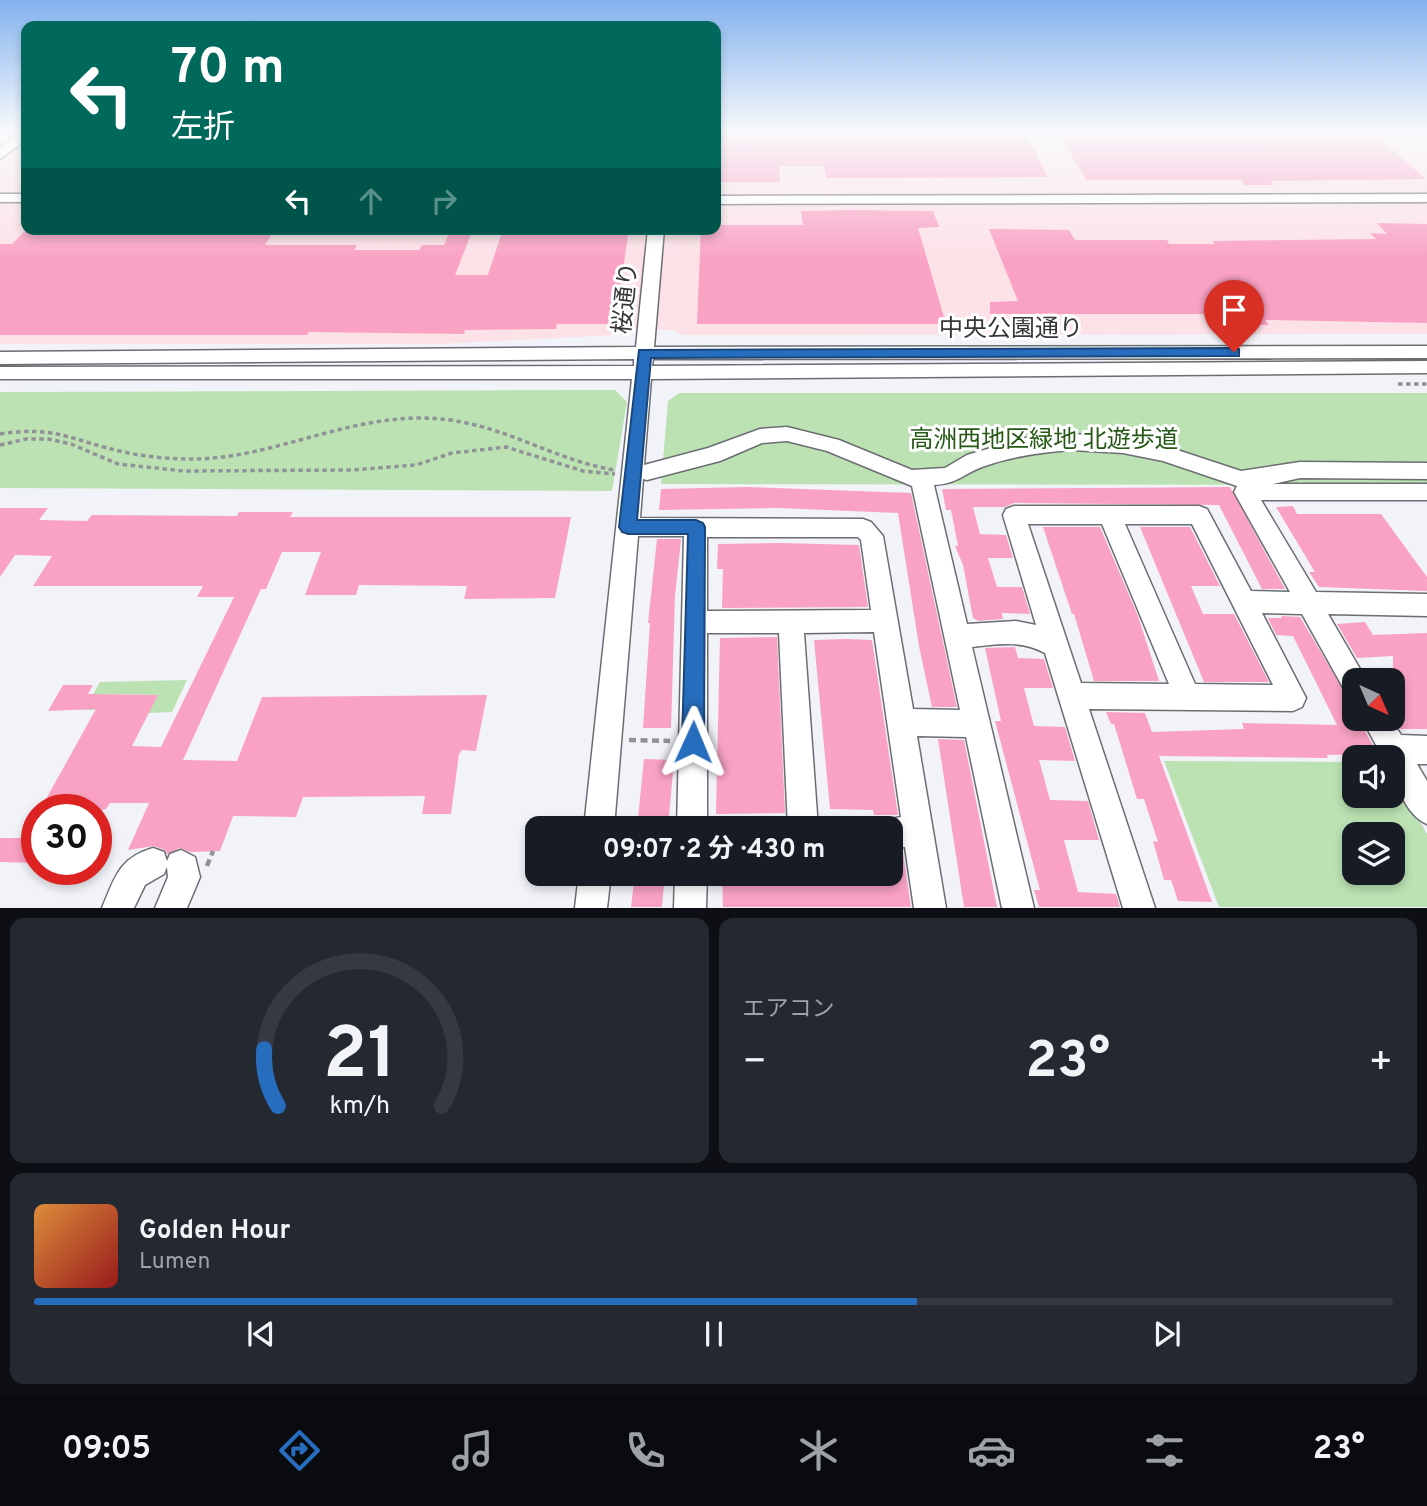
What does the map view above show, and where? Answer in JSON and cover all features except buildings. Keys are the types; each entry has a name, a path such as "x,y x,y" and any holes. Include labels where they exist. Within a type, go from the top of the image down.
{"street":[{"path":"0,198 21,198"},
{"path":"721,200 1427,198"},
{"name":"桜通り","path":"600,816 655,235"},
{"name":"中央公園通り","path":"0,373 474,373 644,362 1427,352"},
{"name":"中央公園通り","path":"0,358 595,354 644,362 1427,368"},
{"path":"647,472 713,455 760,436 787,434 832,446 910,478 949,476 974,461 1025,446 1072,442 1123,445 1165,454 1257,486 1427,492"},
{"path":"1346,668 1245,492 1300,470 1427,471"},
{"path":"921,477 1018,908"},
{"path":"1073,696 1293,698 1199,515 1014,515 1139,908"},
{"path":"1110,515 1188,698"},
{"path":"628,527 863,528 872,536 901,722 905,832 930,908"},
{"path":"692,816 696,527"},
{"path":"1246,602 1427,605"},
{"path":"791,621 802,816"},
{"path":"695,622 885,621"},
{"path":"957,636 1003,632 1027,634 1057,646"},
{"path":"901,722 977,724"},
{"path":"1405,749 1427,750"},
{"path":"1405,770 1427,809"},
{"path":"118,908 131,877 141,867 167,864 186,872 171,908"},
{"path":"591,908 593,886"},
{"path":"690,908 691,886"}],"path":[{"path":"0,434 28,428 54,429 121,451 195,459 231,456 321,433 419,418 464,421 543,446 577,462 619,473 583,471 506,447 464,451 416,465 363,470 184,471 118,464 71,444 48,439 26,439 0,444"},
{"path":"624,740 693,742"}],"shaded area":[{"path":"0,175 21,175 21,235 721,235 721,175 1427,175 1427,334 682,335 674,330 623,329 614,335 439,344 0,344"}],"green space":[{"path":"615,390 627,402 612,491 0,488 0,392"},
{"name":"高洲西地区緑地 北遊歩道","path":"679,393 1427,393 1427,485 661,484 668,401"},
{"path":"187,680 172,712 148,713 157,695 105,694 96,710 84,710 100,682"},
{"path":"1164,761 1342,762 1342,808 1405,808 1405,795 1427,834 1427,907 1219,907"}],"route":[{"path":"693,742 696,527 628,527 644,354 1234,352"}]}
